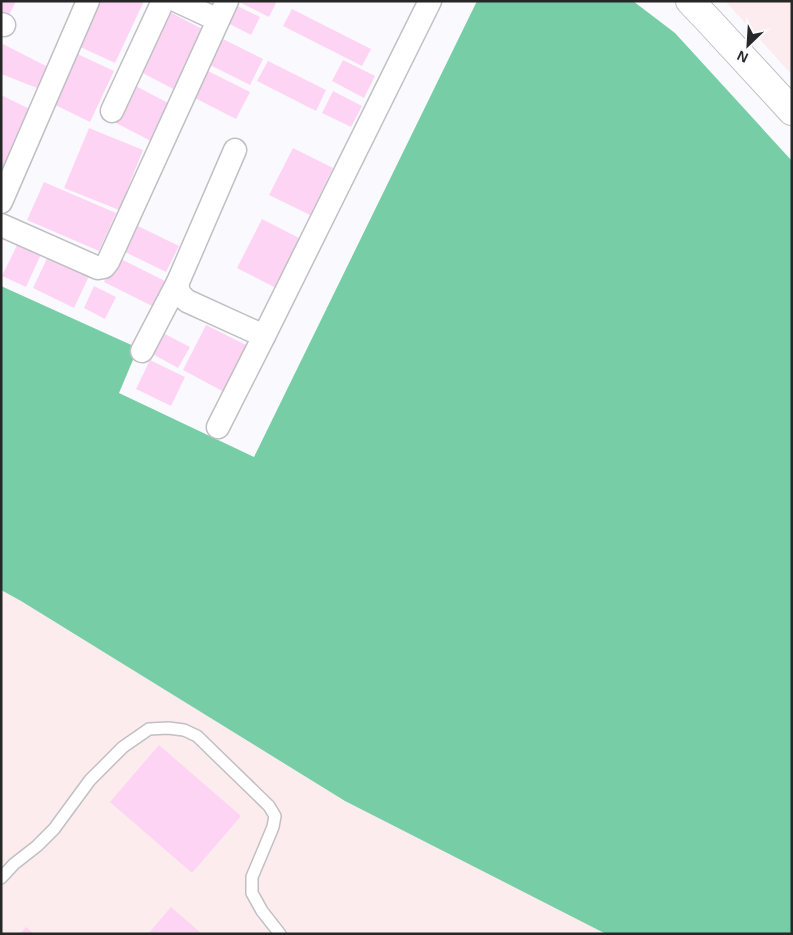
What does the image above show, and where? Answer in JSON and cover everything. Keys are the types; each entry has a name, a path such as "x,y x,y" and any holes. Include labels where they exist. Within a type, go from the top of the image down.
{"main road":[{"path":"690,1 792,111"},
{"path":"711,1 792,95"}],"street":[{"path":"1,202 88,1"},
{"path":"112,111 163,1"},
{"path":"1,225 98,268 104,267 108,262 222,10 177,1"},
{"path":"218,427 430,1"},
{"path":"142,350 178,282 235,150"},
{"path":"178,282 178,294 187,302 264,336"}],"lane":[{"path":"1,878 54,829 90,780 123,747 149,729 168,728 184,730 197,736 269,806 275,816 273,827 252,877 252,893 262,911 280,934"}],"shaded area":[{"path":"725,1 792,1 792,75"},
{"path":"1,590 345,801 606,934 1,934"}],"green space":[{"path":"477,1 633,1 675,33 792,161 792,934 606,934 345,801 1,590 1,286 138,348 119,393 254,457"}],"building":[{"path":"1,1 16,1 7,19 1,17"},
{"path":"97,1 144,1 115,63 76,45"},
{"path":"237,1 277,1 269,17"},
{"path":"229,2 260,17 251,35 220,19"},
{"path":"292,9 371,49 362,66 283,26"},
{"path":"166,10 210,33 179,92 135,69"},
{"path":"219,37 263,59 250,85 206,63"},
{"path":"1,43 48,67 37,88 1,74"},
{"path":"71,51 114,71 90,122 47,101"},
{"path":"343,60 375,76 364,98 332,81"},
{"path":"268,61 326,90 316,111 257,81"},
{"path":"202,68 250,92 236,119 189,95"},
{"path":"130,83 172,105 153,142 112,121"},
{"path":"333,91 362,106 351,127 322,113"},
{"path":"1,95 38,113 10,170 1,166"},
{"path":"89,128 143,150 119,210 64,188"},
{"path":"293,148 333,168 310,215 269,195"},
{"path":"44,182 116,213 99,251 27,220"},
{"path":"262,219 303,240 278,289 237,268"},
{"path":"138,226 179,246 166,272 125,252"},
{"path":"20,239 43,250 26,287 2,276"},
{"path":"50,252 91,272 74,308 33,288"},
{"path":"117,257 165,281 152,306 104,282"},
{"path":"94,286 116,297 105,319 84,308"},
{"path":"206,325 248,346 224,392 183,370"},
{"path":"161,332 190,347 178,368 149,352"},
{"path":"150,360 185,377 171,406 136,389"},
{"path":"159,745 241,816 192,873 110,802"},
{"path":"171,907 202,934 148,934"},
{"path":"26,927 34,934 20,934"}]}
